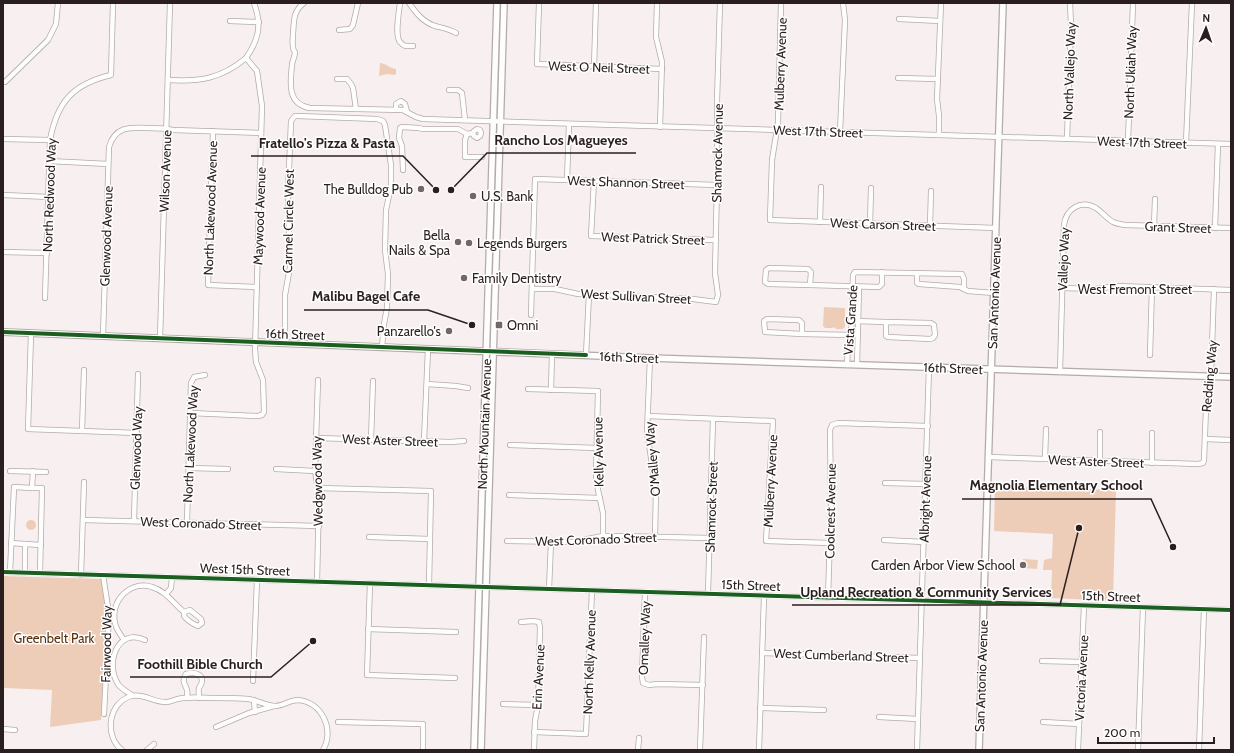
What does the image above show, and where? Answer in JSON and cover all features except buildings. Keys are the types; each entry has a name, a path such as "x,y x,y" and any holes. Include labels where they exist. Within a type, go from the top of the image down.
{"main road":[{"name":"North Mountain Avenue","path":"474,750 497,3"},
{"name":"North Mountain Avenue","path":"481,750 504,3"},
{"name":"San Antonio Avenue","path":"979,750 1003,3"},
{"path":"490,230 497,230"},
{"name":"16th Street","path":"3,332 650,358 1231,377"}],"street":[{"path":"4,82 48,40 56,24 58,3"},
{"name":"North Redwood Way","path":"45,298 50,140 57,114 65,101 82,85 94,79 111,75 113,3"},
{"name":"Wilson Avenue","path":"160,338 170,3"},
{"path":"168,80 195,80 216,76 228,71 246,58 256,42 259,22 254,3"},
{"name":"West 17th Street","path":"304,3 297,10 294,20 293,48 295,54 292,64 292,89 294,99 302,106 310,108 403,110 423,119 1231,144"},
{"path":"339,30 350,29 353,25 358,3"},
{"path":"400,3 397,37 400,44 413,46"},
{"path":"409,3 415,12 426,22 448,28 456,33"},
{"name":"West O Neil Street","path":"539,3 537,64 662,69"},
{"path":"594,67 596,3"},
{"path":"657,3 656,37 662,62 660,126"},
{"name":"Shamrock Avenue","path":"716,302 718,295 715,272 715,240 720,3"},
{"name":"Mulberry Avenue","path":"770,220 772,160 778,130 781,3"},
{"path":"840,132 845,20 843,3"},
{"path":"939,135 940,116 937,99 941,3"},
{"name":"North Vallejo Way","path":"1067,139 1071,24 1070,3"},
{"name":"North Ukiah Way","path":"1128,141 1133,3"},
{"path":"1186,143 1192,3"},
{"path":"899,19 940,21"},
{"path":"230,21 259,22"},
{"name":"Maywood Avenue","path":"191,413 254,416 262,415 264,412 263,380 256,362 255,342 262,106 259,79 255,67 246,58"},
{"path":"898,78 938,79"},
{"path":"337,79 347,79 351,84 356,109"},
{"path":"449,90 458,90 462,92 465,120"},
{"name":"West 17th Street","path":"396,110 396,104 401,101 405,104 407,112"},
{"name":"Carmel Circle West","path":"285,343 285,295 290,267 288,193 290,121 295,116 365,118 378,119 385,125 391,166 391,186 386,210 385,250 388,274 387,308 384,321 382,347"},
{"path":"479,120 478,129 470,134 465,140 465,157 482,157"},
{"path":"567,180 569,124"},
{"name":"Glenwood Avenue","path":"103,336 108,147 114,136 120,130 132,127 166,129"},
{"path":"403,170 399,133 400,128 458,129 470,134"},
{"path":"166,129 261,133"},
{"name":"North Lakewood Avenue","path":"213,132 208,285 257,287"},
{"path":"3,139 50,140"},
{"path":"1215,228 1218,144"},
{"path":"50,161 108,164"},
{"name":"West Shannon Street","path":"532,289 535,179 717,185"},
{"name":"West Patrick Street","path":"594,181 591,236 715,240"},
{"path":"820,222 821,187"},
{"path":"870,224 871,188"},
{"path":"930,226 931,191"},
{"path":"3,195 48,197"},
{"path":"1154,226 1155,199"},
{"name":"Vallejo Way","path":"1060,372 1065,220 1075,206 1083,205 1097,209 1109,220 1115,223 1125,225"},
{"name":"West Carson Street","path":"770,220 996,228"},
{"name":"Grant Street","path":"1125,225 1231,228"},
{"path":"3,252 47,253"},
{"path":"810,285 810,272 808,270 769,268 766,270 765,282 768,284 810,285 853,286 881,286 882,272 962,274 964,277 964,289"},
{"name":"Vista Grande","path":"847,365 852,321 853,273 856,271 882,272"},
{"path":"917,273 917,283 919,284 960,287 968,291 994,293"},
{"name":"Vista Grande","path":"857,365 859,286"},
{"name":"West Fremont Street","path":"1062,288 1095,289 1117,286 1231,290"},
{"path":"1150,355 1152,287"},
{"path":"531,315 532,289"},
{"name":"West Sullivan Street","path":"532,289 555,289 571,293 693,299 716,302"},
{"name":"Redding Way","path":"1203,463 1207,397 1211,376 1214,289"},
{"path":"586,355 589,294"},
{"path":"802,334 802,323 799,320 768,319 764,321 764,332 802,334 858,335"},
{"path":"852,321 886,322 931,324 934,325 935,335 930,339 888,337 885,333 886,322"},
{"path":"31,334 28,429 137,433"},
{"path":"424,441 428,349"},
{"path":"528,389 551,390 552,354"},
{"name":"O'Malley Way","path":"650,358 648,445 656,490 654,536"},
{"name":"Albright Avenue","path":"917,750 929,367"},
{"path":"82,431 84,370"},
{"name":"Glenwood Way","path":"134,521 138,374"},
{"name":"North Lakewood Way","path":"187,522 191,383 194,377 205,375"},
{"name":"Wedgwood Way","path":"317,582 319,526 318,488 315,471 318,380"},
{"path":"371,440 373,381"},
{"path":"426,384 468,388"},
{"name":"Kelly Avenue","path":"551,390 598,391 596,483 603,513 603,536"},
{"path":"648,416 713,419"},
{"name":"Mulberry Avenue","path":"713,419 773,421 766,541 830,543"},
{"name":"Shamrock Street","path":"708,594 713,419"},
{"name":"Coolcrest Avenue","path":"828,598 831,504 830,430 832,425 838,423 928,426"},
{"path":"1045,459 1046,429"},
{"path":"1100,432 1100,461"},
{"path":"1152,433 1152,462"},
{"name":"West Aster Street","path":"316,438 450,442 464,441"},
{"path":"1205,439 1231,440"},
{"path":"510,445 596,448"},
{"name":"West Aster Street","path":"988,457 1203,463"},
{"path":"189,468 228,469"},
{"path":"276,469 315,471"},
{"path":"10,471 46,472"},
{"path":"32,471 32,488"},
{"path":"81,574 84,482"},
{"path":"885,483 926,484"},
{"path":"10,572 14,487 42,488 40,573"},
{"path":"318,488 431,492 429,585"},
{"path":"509,495 600,498"},
{"name":"West Coronado Street","path":"83,520 319,526"},
{"name":"West Coronado Street","path":"507,541 572,542 603,536 710,538"},
{"path":"369,537 430,539"},
{"path":"884,540 924,542"},
{"path":"550,589 552,542"},
{"path":"11,544 41,545"},
{"path":"25,573 26,544"},
{"name":"West 15th Street","path":"3,572 486,587"},
{"name":"Fairwood Way","path":"103,575 109,614 104,714"},
{"path":"166,594 171,588 172,577"},
{"path":"254,681 257,580"},
{"path":"370,583 367,675 455,678"},
{"path":"124,640 118,631 114,614 117,601 124,593 135,587 149,586 166,594 174,604 184,612"},
{"name":"15th Street","path":"486,587 1231,610"},
{"name":"North Kelly Avenue","path":"534,732 586,734 592,590"},
{"name":"Omalley Way","path":"645,592 643,683 649,685 702,686"},
{"path":"759,750 764,596"},
{"name":"Victoria Avenue","path":"1078,750 1084,605"},
{"path":"1138,750 1143,607"},
{"path":"1199,750 1204,609"},
{"name":"Erin Avenue","path":"521,622 533,620 539,622 540,628 538,705 534,732 534,750"},
{"path":"368,629 456,632"},
{"path":"133,696 119,685 114,672 114,652 124,640 135,636 145,640"},
{"path":"700,750 704,637"},
{"name":"West Cumberland Street","path":"762,653 920,658"},
{"path":"1042,661 1082,662"},
{"path":"187,698 187,690 184,685 184,679 186,674 194,672 198,674 202,680 202,683 198,689 199,698"},
{"path":"119,749 111,734 110,728 112,716 119,704 126,698 133,696 147,697 161,702 187,698 249,699 274,706"},
{"path":"254,700 255,712"},
{"path":"216,727 255,712 294,700 300,700 318,709 326,722 327,742 323,750"},
{"path":"503,704 538,705"},
{"path":"760,708 824,710"},
{"path":"879,717 918,719"},
{"path":"338,722 423,724 422,750"},
{"path":"1043,722 1079,724"},
{"path":"3,729 15,730"},
{"path":"638,750 639,738"},
{"path":"147,750 154,744"}],"green space":[{"path":"380,63 396,69 396,74 379,76"},
{"path":"824,307 845,308 845,327 843,329 836,329 834,327 825,328 823,326"},
{"path":"995,486 1116,490 1113,601 1051,598 1052,570 1043,570 1044,560 1052,558 1053,534 994,531"},
{"path":"29,520 33,520 36,525 33,530 29,530 26,527 26,523"},
{"path":"1023,559 1038,560 1037,569 1023,568"},
{"name":"Greenbelt Park","path":"3,576 101,579 106,608 106,621 101,720 50,727 52,690 3,688"}],"cycle path":[{"path":"3,332 586,355"},
{"path":"3,572 1231,610"}],"place":[{"name":"The Bulldog Pub","path":"421,189"},
{"name":"Fratello's Pizza & Pasta","path":"436,190"},
{"name":"Rancho Los Magueyes","path":"451,190"},
{"name":"U.S. Bank","path":"473,196"},
{"name":"Bella Nails & Spa","path":"458,242"},
{"name":"Legends Burgers","path":"469,243"},
{"name":"Family Dentistry","path":"464,278"},
{"name":"Malibu Bagel Cafe","path":"472,325"},
{"name":"Omni","path":"499,325"},
{"name":"Panzarello's","path":"449,331"},
{"name":"Upland Recreation & Community Services","path":"1079,528"},
{"name":"Magnolia Elementary School","path":"1173,547"},
{"name":"Carden Arbor View School","path":"1023,565"},
{"name":"Foothill Bible Church","path":"313,641"}]}
